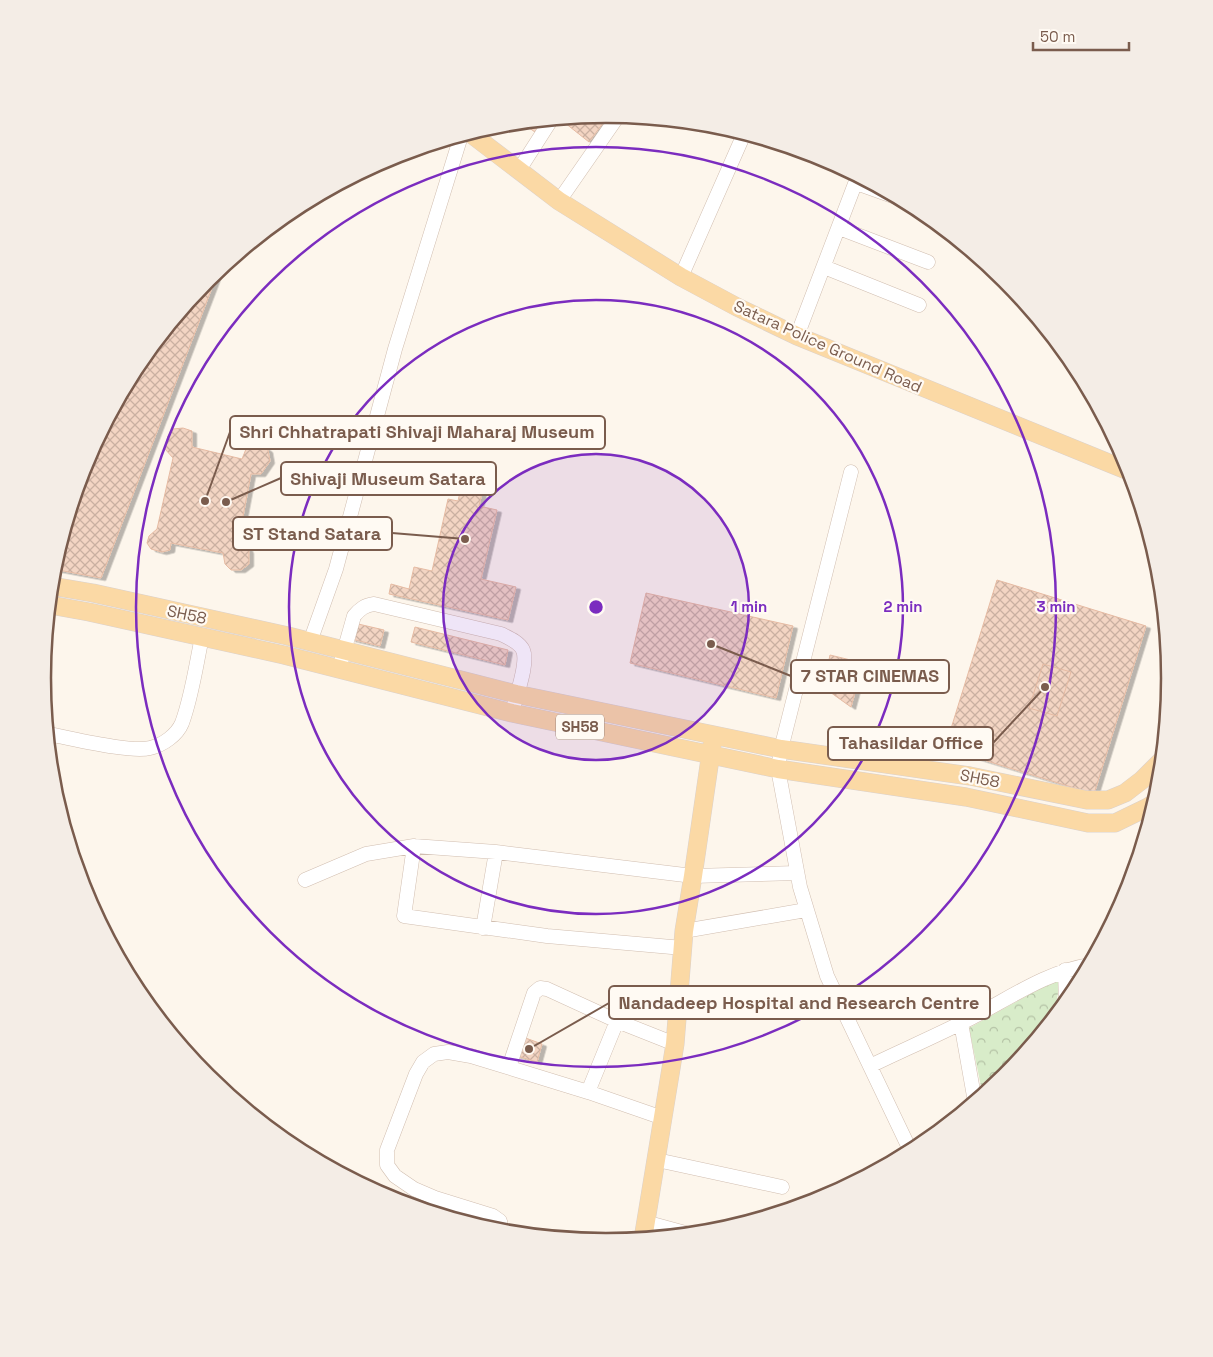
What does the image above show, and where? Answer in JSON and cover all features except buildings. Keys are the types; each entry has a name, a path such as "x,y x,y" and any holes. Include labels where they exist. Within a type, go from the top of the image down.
{"main road":[{"name":"Satara Police Ground Road","path":"478,139 559,201 681,277 737,307 796,336 1120,468"},
{"name":"SH58","path":"59,587 93,593 310,642 516,694 781,750 970,776 1087,800 1108,800 1125,793 1154,768"},
{"name":"SH58","path":"56,606 202,637 512,713 778,769 966,797 1088,823 1115,823 1147,806"},
{"path":"644,1230 675,1044 683,940 694,876 713,735"},
{"path":"1024,809 1028,788"}],"street":[{"path":"559,201 613,123"},
{"path":"519,170 547,127"},
{"path":"681,277 741,140"},
{"path":"310,642 336,569 395,349 459,143"},
{"path":"796,336 856,183"},
{"path":"839,228 928,262"},
{"path":"824,267 919,305"},
{"path":"851,472 781,750 778,769 797,873 806,910 827,976 907,1145"},
{"path":"338,669 354,616 367,605 374,604 501,634 514,640 523,651 524,666 512,713"},
{"path":"54,735 128,749 149,749 167,741 181,725 202,637"},
{"path":"305,880 366,854 414,846 496,852 694,876 797,873"},
{"path":"414,846 404,916 483,928 620,944 683,940 806,910"},
{"path":"483,928 496,852"},
{"path":"870,1066 961,1022 1038,981 1065,970 1080,967"},
{"path":"1065,970 1066,990"},
{"path":"509,1067 534,993 540,988 547,989 616,1021 675,1044"},
{"path":"588,1092 616,1021"},
{"path":"961,1022 974,1095"},
{"path":"500,1223 500,1221 493,1216 435,1198 414,1189 395,1176 387,1165 387,1150 416,1074 423,1062 434,1054 448,1052 471,1056 588,1092 663,1118"},
{"path":"657,1160 782,1187"},
{"path":"644,1230 658,1231"}],"green space":[{"path":"1061,977 1056,1004 1047,1017 1024,1045 981,1088 969,1028"}],"place":[{"name":"Shri Chhatrapati Shivaji Maharaj Museum","path":"205,501"},
{"name":"Shivaji Museum Satara","path":"226,502"},
{"name":"ST Stand Satara","path":"465,539"},
{"name":"7 STAR CINEMAS","path":"711,644"},
{"name":"Tahasildar Office","path":"1045,687"},
{"name":"Nandadeep Hospital and Research Centre","path":"529,1049"}]}
